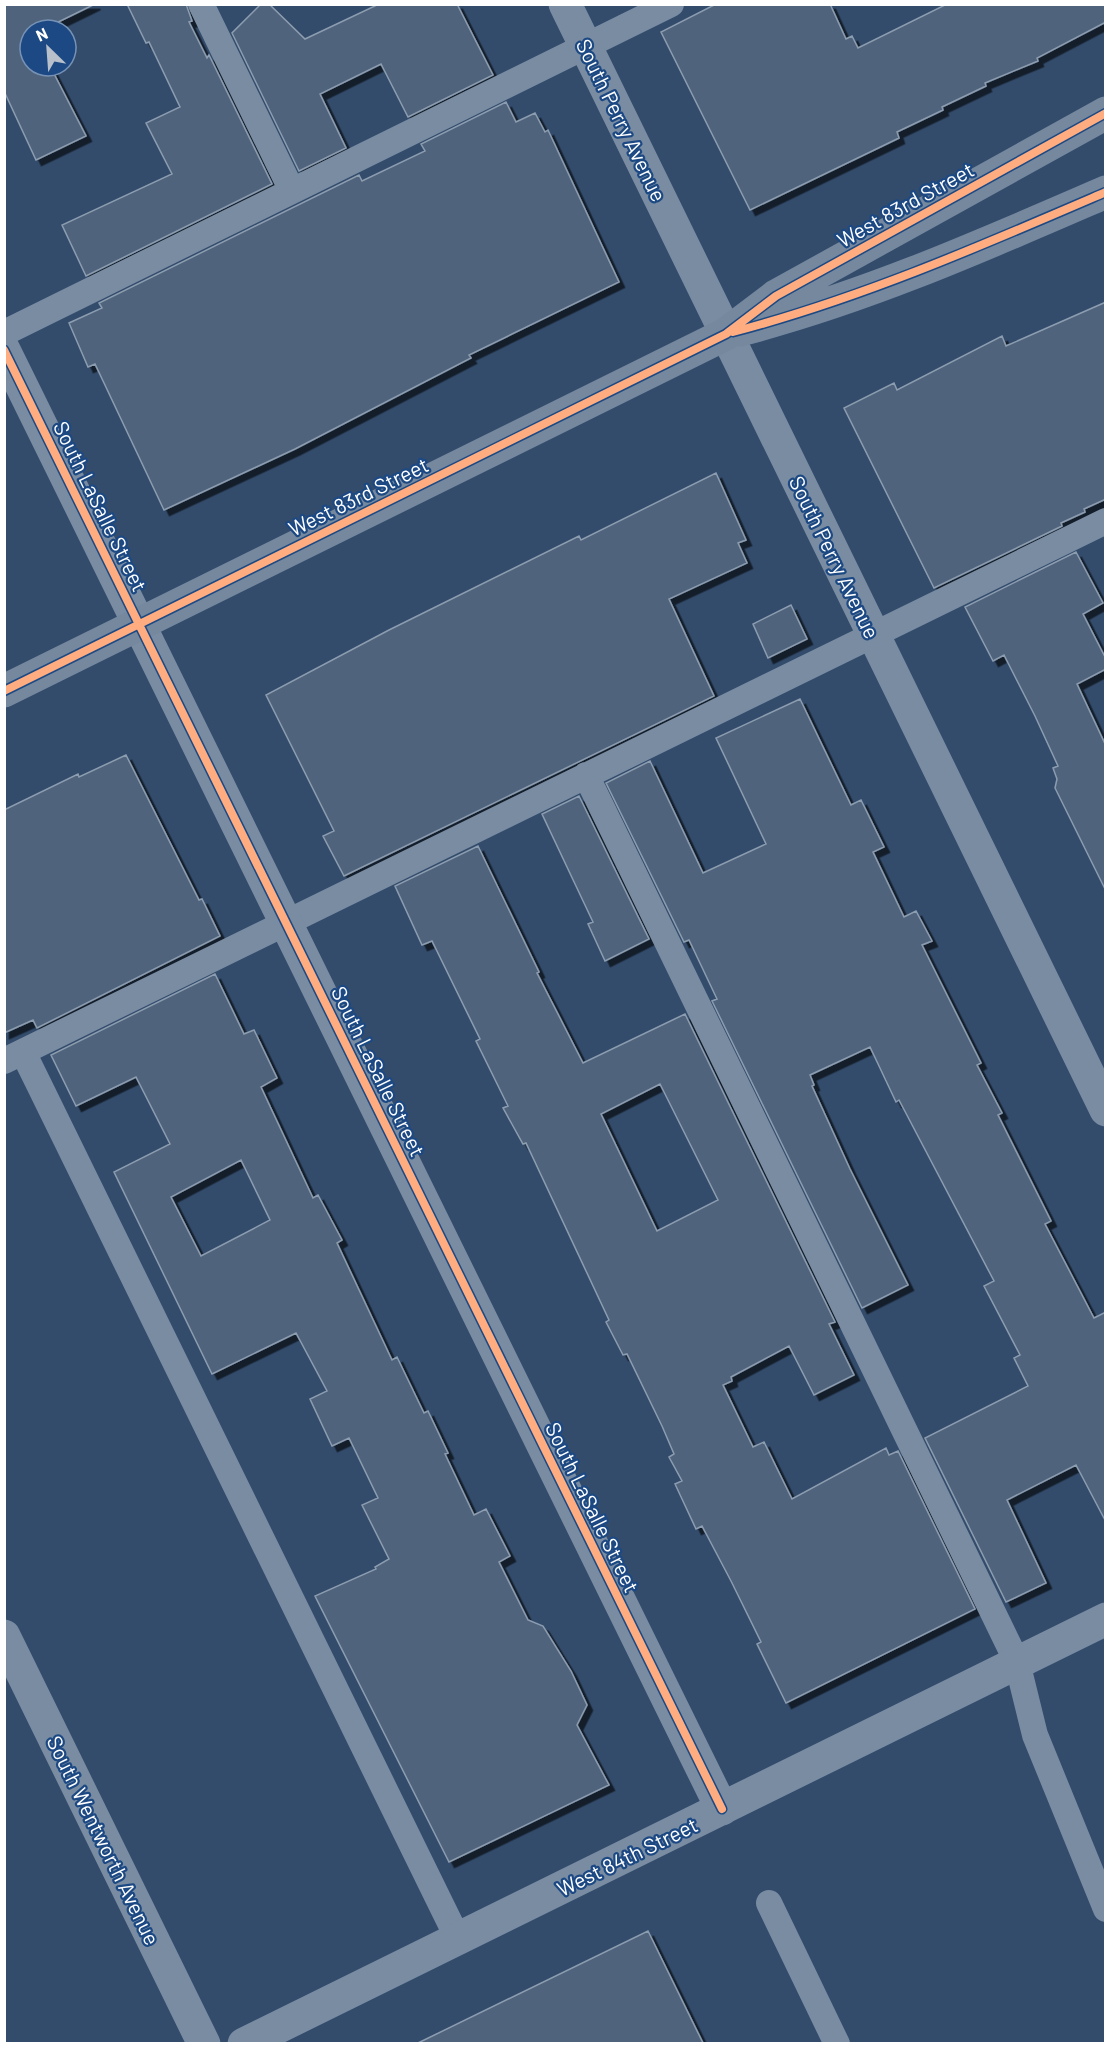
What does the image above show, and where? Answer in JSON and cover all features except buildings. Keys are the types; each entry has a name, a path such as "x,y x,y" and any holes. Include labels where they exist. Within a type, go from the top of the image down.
{"street":[{"name":"South Perry Avenue","path":"565,4 1106,1110"},
{"name":"West 83rd Street","path":"4,691 726,334 776,296 1106,113"},
{"name":"West 83rd Street","path":"726,334 786,318 940,264 1106,192"},
{"name":"South LaSalle Street","path":"4,350 722,1809"},
{"name":"West 84th Street","path":"244,2043 1106,1619"},
{"name":"South Wentworth Avenue","path":"4,1636 204,2043"}],"lane":[{"path":"201,4 292,191"},
{"path":"4,333 671,4"},
{"path":"458,1939 14,1056 1106,521"},
{"path":"586,775 1017,1662 1035,1735 1106,1909"},
{"path":"769,1903 837,2043"}],"cycle path":[{"path":"4,691 726,334 776,296 1106,113"},
{"path":"733,332 875,287 968,251 1106,192"},
{"path":"4,350 722,1809"}]}
